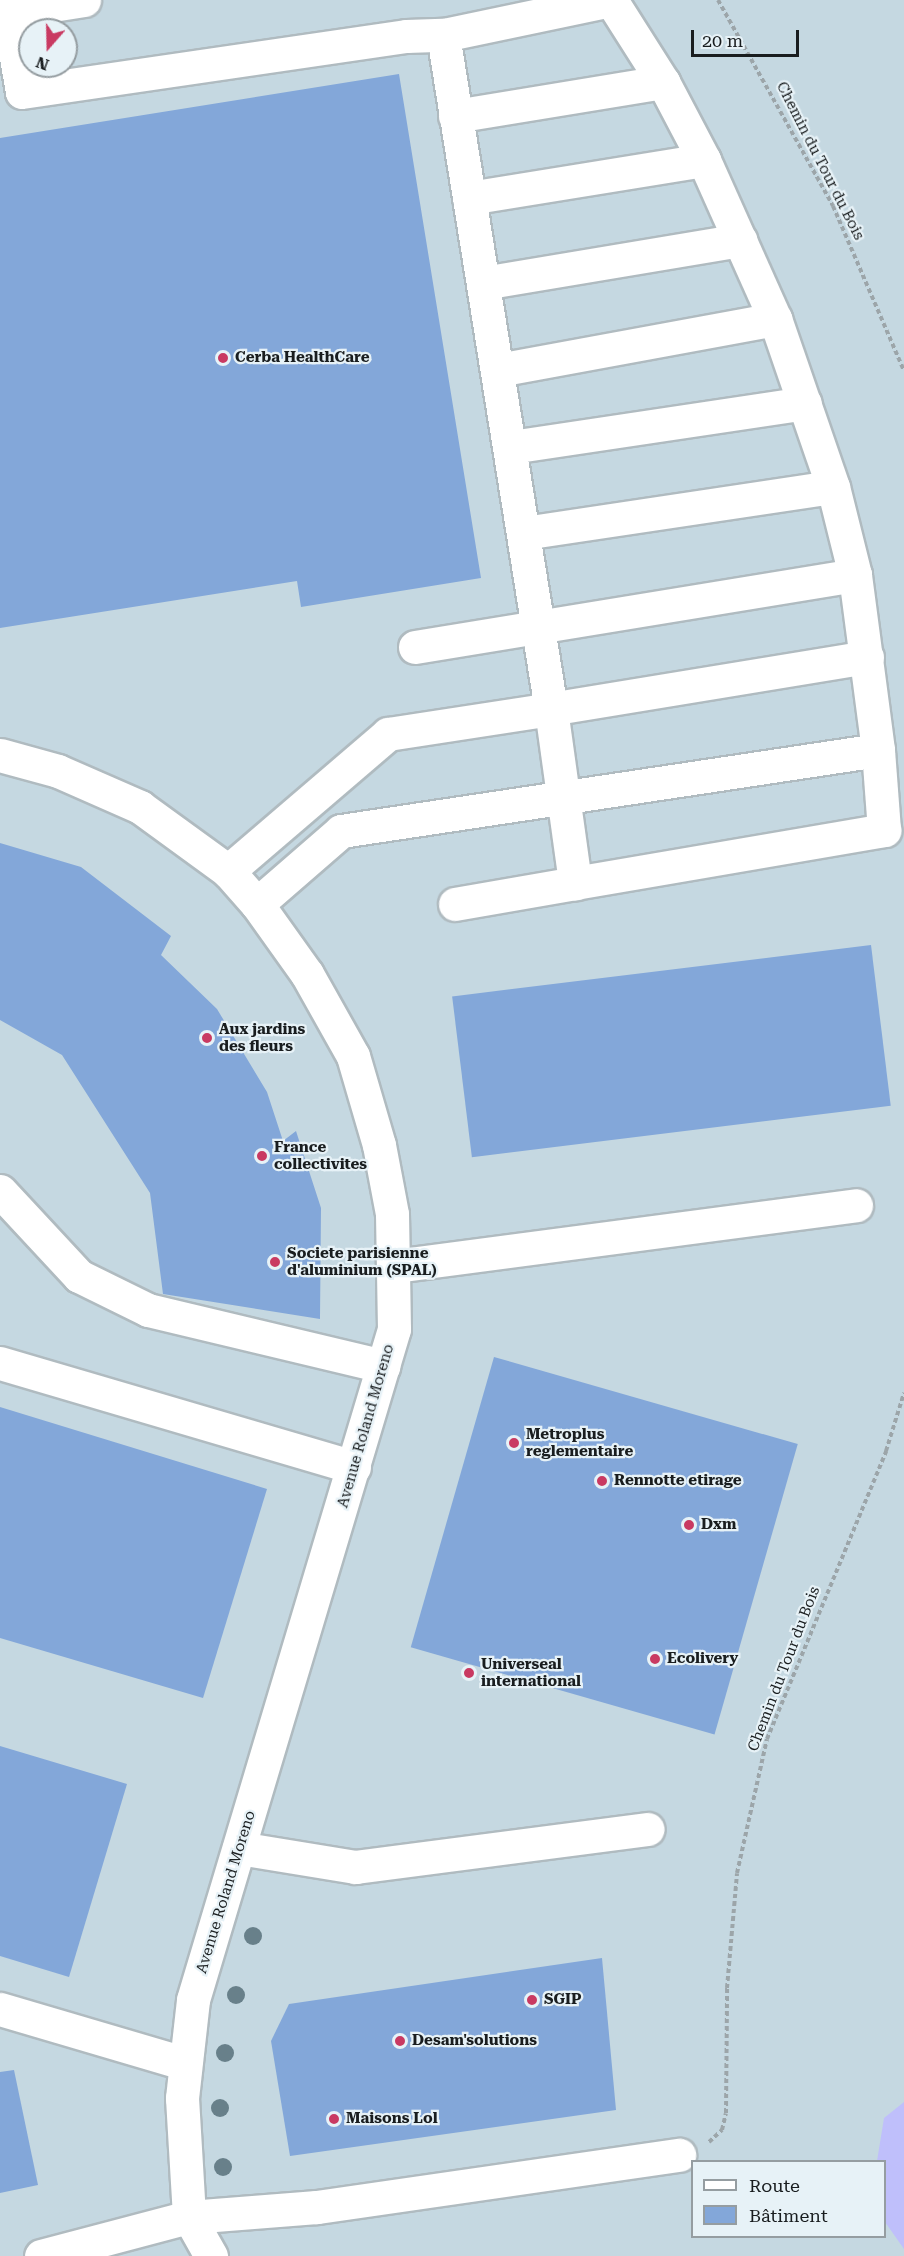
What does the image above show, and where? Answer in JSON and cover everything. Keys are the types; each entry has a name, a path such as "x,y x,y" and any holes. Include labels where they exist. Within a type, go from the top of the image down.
{"street":[{"path":"84,0 7,6 22,92 406,36 443,35 611,0 663,82 704,160 776,319 833,487 855,575 878,750 884,830 455,904"},
{"path":"443,35 511,447 575,883"},
{"path":"455,116 663,82"},
{"path":"469,198 704,160"},
{"path":"483,282 740,240"},
{"path":"498,370 776,319"},
{"path":"511,447 805,403"},
{"path":"524,533 833,487"},
{"path":"415,647 539,629 855,575"},
{"path":"228,871 388,734 551,710 867,657"},
{"path":"257,904 340,831 878,750"},
{"name":"Avenue Roland Moreno","path":"0,755 58,771 140,807 228,871 257,904 307,974 353,1056 379,1145 396,1238 394,1329 193,2000 183,2064 189,2217 211,2256"},
{"path":"0,1191 78,1276 148,1310 383,1366"},
{"path":"395,1266 856,1205"},
{"path":"0,1363 354,1467"},
{"path":"240,1848 355,1867 648,1829"},
{"path":"0,2009 183,2064"},
{"path":"41,2256 189,2217 317,2207 679,2155"}],"path":[{"name":"Chemin du Tour du Bois","path":"718,0 832,206 904,371"},
{"name":"Chemin du Tour du Bois","path":"679,2155 704,2147 722,2130 726,2113 727,1988 737,1873 766,1739 886,1451 904,1393"}],"shaded area":[{"path":"0,0 904,0 904,2256 0,2256"}],"water":[{"path":"904,2102 904,2249 886,2223 886,2160 877,2160 884,2118"}],"building":[{"name":"Cerba HealthCare","path":"399,74 481,578 301,607 297,581 0,628 0,138"},
{"path":"0,843 81,867 171,936 161,955 217,1009 267,1092 283,1141 296,1131 321,1208 320,1319 163,1294 150,1193 62,1055 0,1020"},
{"path":"871,945 891,1106 472,1157 452,996"},
{"path":"494,1357 798,1444 715,1734 411,1647"},
{"path":"0,1407 267,1489 203,1698 0,1638"},
{"path":"0,1746 127,1784 69,1977 0,1956"},
{"path":"602,1958 616,2110 290,2156 271,2041 289,2004"},
{"path":"14,2070 38,2185 0,2193 0,2072"}],"place":[{"name":"Cerba HealthCare","path":"223,358"},
{"name":"Aux jardins des fleurs","path":"207,1038"},
{"name":"France collectivites","path":"262,1156"},
{"name":"Societe parisienne d'aluminium (SPAL)","path":"275,1262"},
{"name":"Metroplus reglementaire","path":"514,1443"},
{"name":"Rennotte etirage","path":"602,1481"},
{"name":"Dxm","path":"689,1525"},
{"name":"Ecolivery","path":"655,1659"},
{"name":"Universeal international","path":"469,1673"},
{"name":"SGIP","path":"532,2000"},
{"name":"Desam'solutions","path":"400,2041"},
{"name":"Maisons Lol","path":"334,2119"}]}
